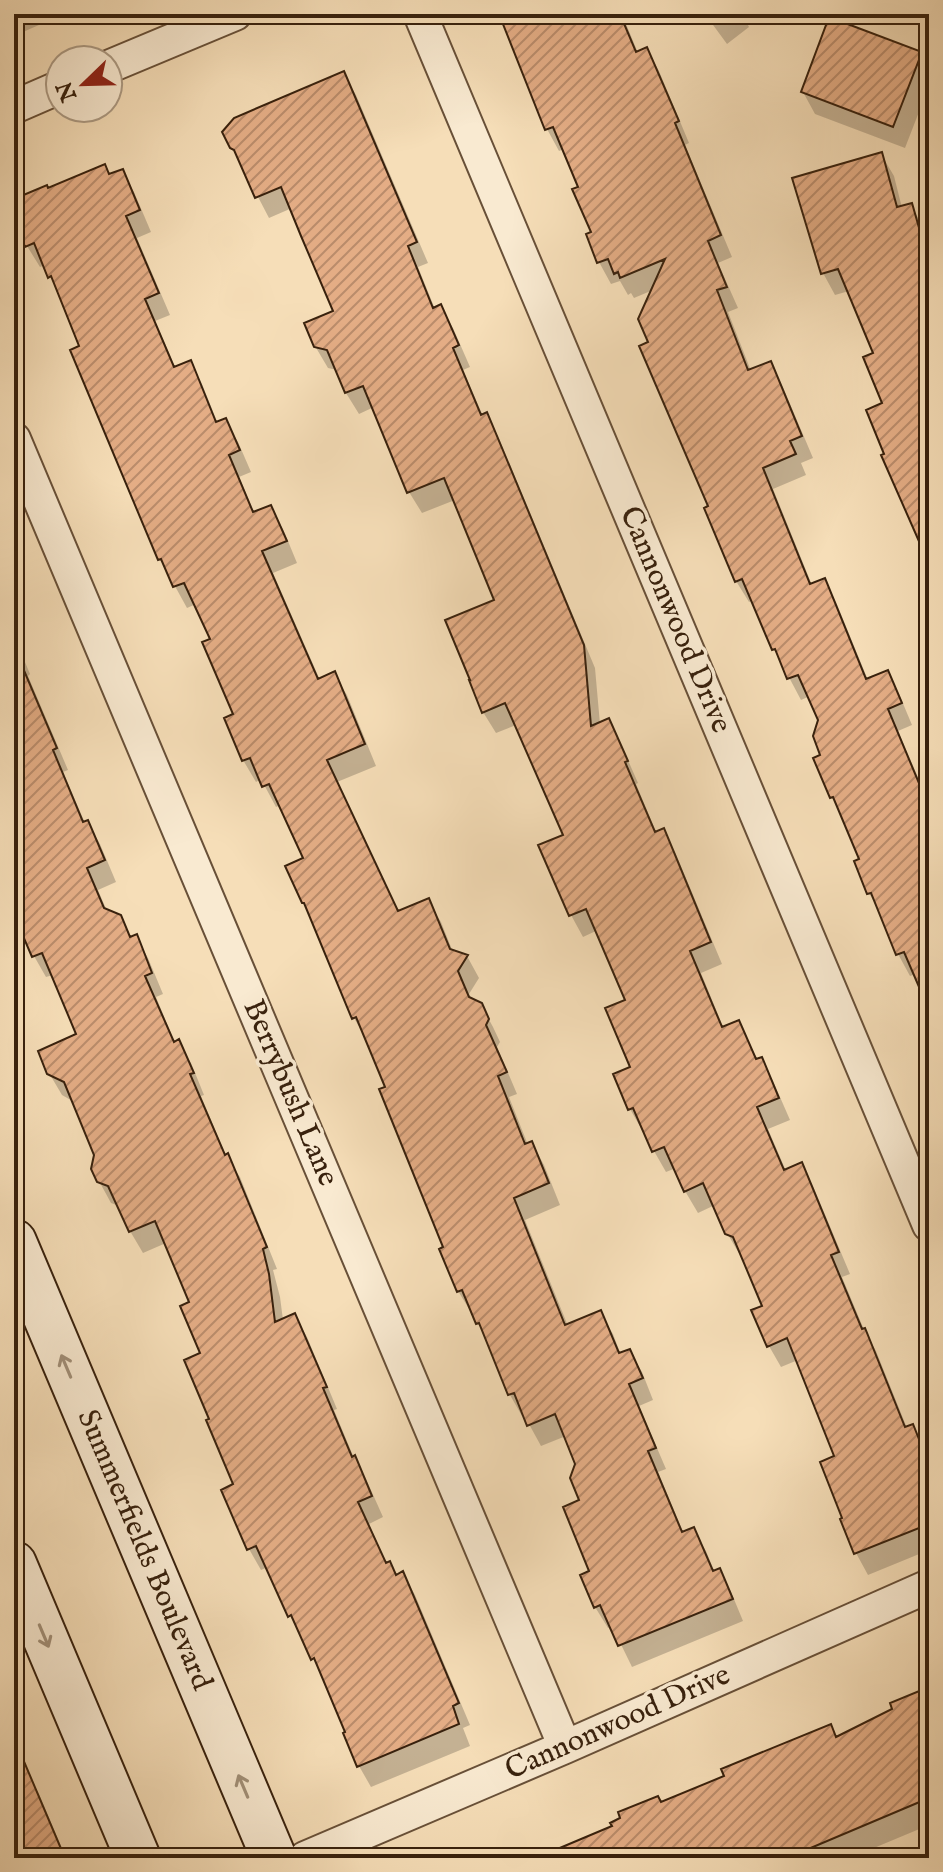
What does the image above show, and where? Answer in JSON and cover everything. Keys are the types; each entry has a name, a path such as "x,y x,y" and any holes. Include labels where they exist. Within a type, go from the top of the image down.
{"street":[{"path":"124,60 235,14"},
{"name":"Cannonwood Drive","path":"420,14 929,1225"},
{"path":"14,107 44,94"},
{"name":"Berrybush Lane","path":"14,439 565,1747"},
{"name":"Summerfields Boulevard","path":"14,1242 274,1858"},
{"path":"14,1564 138,1858"},
{"name":"Cannonwood Drive","path":"305,1858 929,1586"}],"building":[{"path":"499,14 620,14 636,52 647,47 679,121 675,123 721,235 708,241 727,287 717,290 748,370 771,361 802,436 790,441 796,454 763,468 810,584 825,578 866,679 888,670 902,703 888,709 921,788 929,785 929,1010 904,952 896,955 871,893 867,894 854,861 859,859 813,758 820,755 813,736 818,720 798,675 787,679 742,579 735,582 704,508 708,506 639,346 648,342 638,319 665,259 620,278 618,272 614,274 608,259 597,263 586,234 591,232 572,189 578,187 553,127 545,130"},
{"path":"829,17 922,52 893,127 801,92"},
{"path":"344,71 417,242 408,246 433,308 441,304 459,345 453,348 481,415 487,412 584,645 591,726 609,718 655,832 664,828 711,942 690,951 722,1027 739,1020 756,1059 762,1057 779,1098 757,1107 784,1170 802,1162 839,1252 831,1255 862,1329 865,1328 905,1427 913,1424 928,1462 920,1466 929,1489 929,1524 854,1554 820,1462 834,1456 787,1338 767,1347 751,1310 762,1306 733,1237 725,1234 703,1183 684,1192 664,1147 652,1152 633,1108 628,1110 613,1074 630,1067 605,1008 625,1000 586,909 569,916 538,845 563,835 505,703 482,713 445,620 494,600 444,478 407,493 363,386 345,393 327,350 314,347 304,323 333,311 281,187 255,198 234,150 222,132 234,118"},
{"path":"882,152 897,207 912,203 929,263 929,564 881,455 884,454 866,410 882,403 863,357 873,353 838,269 821,274 792,178"},
{"path":"105,164 109,174 123,169 140,210 126,216 159,293 145,299 174,367 191,360 216,422 226,418 240,450 229,455 253,512 271,505 287,541 262,551 318,679 335,671 365,744 327,760 398,911 429,898 450,949 468,955 458,971 469,997 482,1003 489,1019 486,1025 507,1072 498,1076 525,1144 532,1141 549,1183 514,1198 565,1325 601,1310 619,1353 630,1349 643,1378 629,1384 656,1448 648,1451 682,1532 694,1527 713,1571 720,1568 733,1599 618,1646 600,1605 594,1608 580,1575 589,1571 563,1507 579,1500 570,1478 575,1464 555,1414 527,1426 514,1393 508,1395 462,1290 457,1292 439,1249 443,1247 379,1089 385,1087 356,1017 352,1019 304,903 285,866 303,858 269,784 262,787 250,758 242,761 224,718 233,714 202,642 210,639 184,583 173,587 161,559 158,560 70,350 79,346 51,276 48,278 34,243 25,247 14,220 14,199"},
{"path":"14,647 57,748 53,750 83,822 88,820 105,860 87,868 104,908 121,915 130,937 137,934 152,973 145,976 174,1042 179,1039 194,1073 190,1074 225,1155 228,1153 267,1247 263,1249 275,1322 295,1313 327,1387 323,1388 352,1457 355,1455 372,1496 358,1502 386,1563 390,1561 396,1575 403,1571 459,1703 453,1706 459,1724 357,1767 314,1658 311,1660 291,1615 288,1617 256,1546 247,1550 221,1490 233,1484 184,1360 200,1353 180,1306 189,1302 155,1221 129,1232 108,1186 97,1182 91,1169 94,1155 64,1082 47,1074 38,1051 76,1034 42,953 32,957 14,915"},
{"path":"929,1687 929,1798 787,1858 536,1858 612,1826 610,1823 620,1818 618,1812 658,1796 661,1802 724,1776 721,1769 831,1724 836,1737 892,1709 890,1703"},
{"path":"14,1738 65,1858 14,1858"}]}
